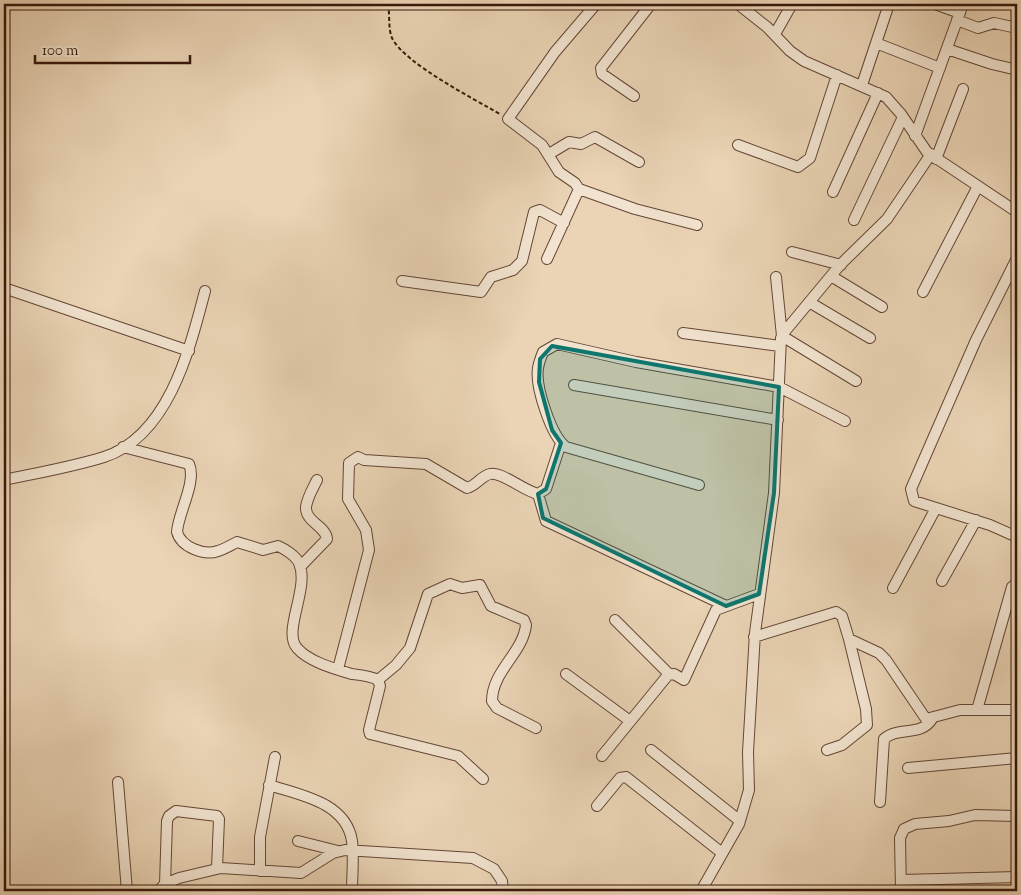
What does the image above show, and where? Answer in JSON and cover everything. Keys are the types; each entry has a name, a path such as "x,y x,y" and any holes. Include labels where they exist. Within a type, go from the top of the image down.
{"street":[{"path":"596,4 555,52 508,119 542,145 559,172 576,183 579,189 635,209 697,224"},
{"path":"634,96 602,74 601,68 651,4"},
{"path":"738,4 775,34 796,56 862,85 878,93 894,105 933,157 1014,210 1017,198"},
{"path":"775,34 792,4"},
{"path":"862,85 889,4"},
{"path":"935,4 960,12 978,28 994,22 1017,28"},
{"path":"916,136 960,12"},
{"path":"876,43 940,68"},
{"path":"947,49 1017,70"},
{"path":"738,145 798,167 803,165 810,158 838,75"},
{"path":"781,341 809,302 831,276 887,219 933,157 964,89"},
{"path":"833,192 878,93"},
{"path":"854,220 903,117"},
{"path":"549,154 569,142 581,144 596,137 639,162"},
{"path":"923,292 978,186"},
{"path":"547,259 579,189"},
{"path":"402,280 481,292 492,277 518,267 522,261 534,212 540,210 564,223"},
{"path":"792,252 841,265"},
{"path":"1017,258 976,340 911,489 914,501 976,520 1017,537"},
{"path":"831,276 882,307"},
{"path":"701,891 740,821 749,790 748,752 754,637 771,518 778,420 781,341 776,277"},
{"path":"4,288 189,351"},
{"path":"4,480 104,457 123,447 149,424 164,403 180,374 189,351 205,291"},
{"path":"809,302 870,338"},
{"path":"683,333 781,341 856,381"},
{"path":"700,485 566,447 561,443 552,430 538,382 538,369 542,352 557,344 636,362 779,387 845,421"},
{"path":"574,385 778,420"},
{"path":"538,494 546,489 561,443"},
{"path":"123,447 189,464 191,470 188,492 177,532 186,544 206,552 218,551 237,542 263,550 278,546 297,560 300,568 300,593 292,632 293,643 301,652 338,669 378,680"},
{"path":"338,669 369,550 366,530 348,499 348,468 353,460 358,457 364,460 426,464 467,488 488,474 497,474 524,489 538,494"},
{"path":"300,568 327,539 326,533 307,514 306,506 316,480"},
{"path":"538,494 546,521 726,606"},
{"path":"893,588 936,508"},
{"path":"942,581 976,520"},
{"path":"977,710 1012,587 1017,583"},
{"path":"378,680 396,665 410,648 428,594 450,584 462,588 480,585 491,606 524,620 526,625 524,633 498,677 492,701 497,708 536,728"},
{"path":"615,620 669,674 684,680 716,610 759,594"},
{"path":"754,637 833,612 842,616 866,710 867,725 842,745 827,750"},
{"path":"849,639 883,657 924,717 932,719"},
{"path":"566,674 630,722"},
{"path":"602,756 669,674"},
{"path":"378,680 380,686 369,730 370,734 458,756 483,779"},
{"path":"880,802 884,739 889,735 922,729 932,719 951,712 1017,710"},
{"path":"651,750 740,821"},
{"path":"260,871 260,836 275,757"},
{"path":"908,768 1017,758"},
{"path":"597,806 620,778 626,777 722,853"},
{"path":"118,782 127,891"},
{"path":"270,785 320,801 329,807 347,828 352,843 352,891"},
{"path":"162,888 167,821 172,812 217,816 219,819 217,868"},
{"path":"901,891 900,838 901,833 909,826 950,821 976,815 1017,816"},
{"path":"298,841 338,852"},
{"path":"162,888 179,878 217,868 301,873 338,852 352,850 473,858 494,869 502,880 503,891"},
{"path":"901,880 1017,877"}],"path":[{"path":"388,4 391,35 396,45 413,60 455,88 508,119"}],"highlighted area":[{"path":"552,346 779,387 774,493 759,594 726,606 543,518 538,494 546,489 561,443 552,430 539,382 540,359"}]}
